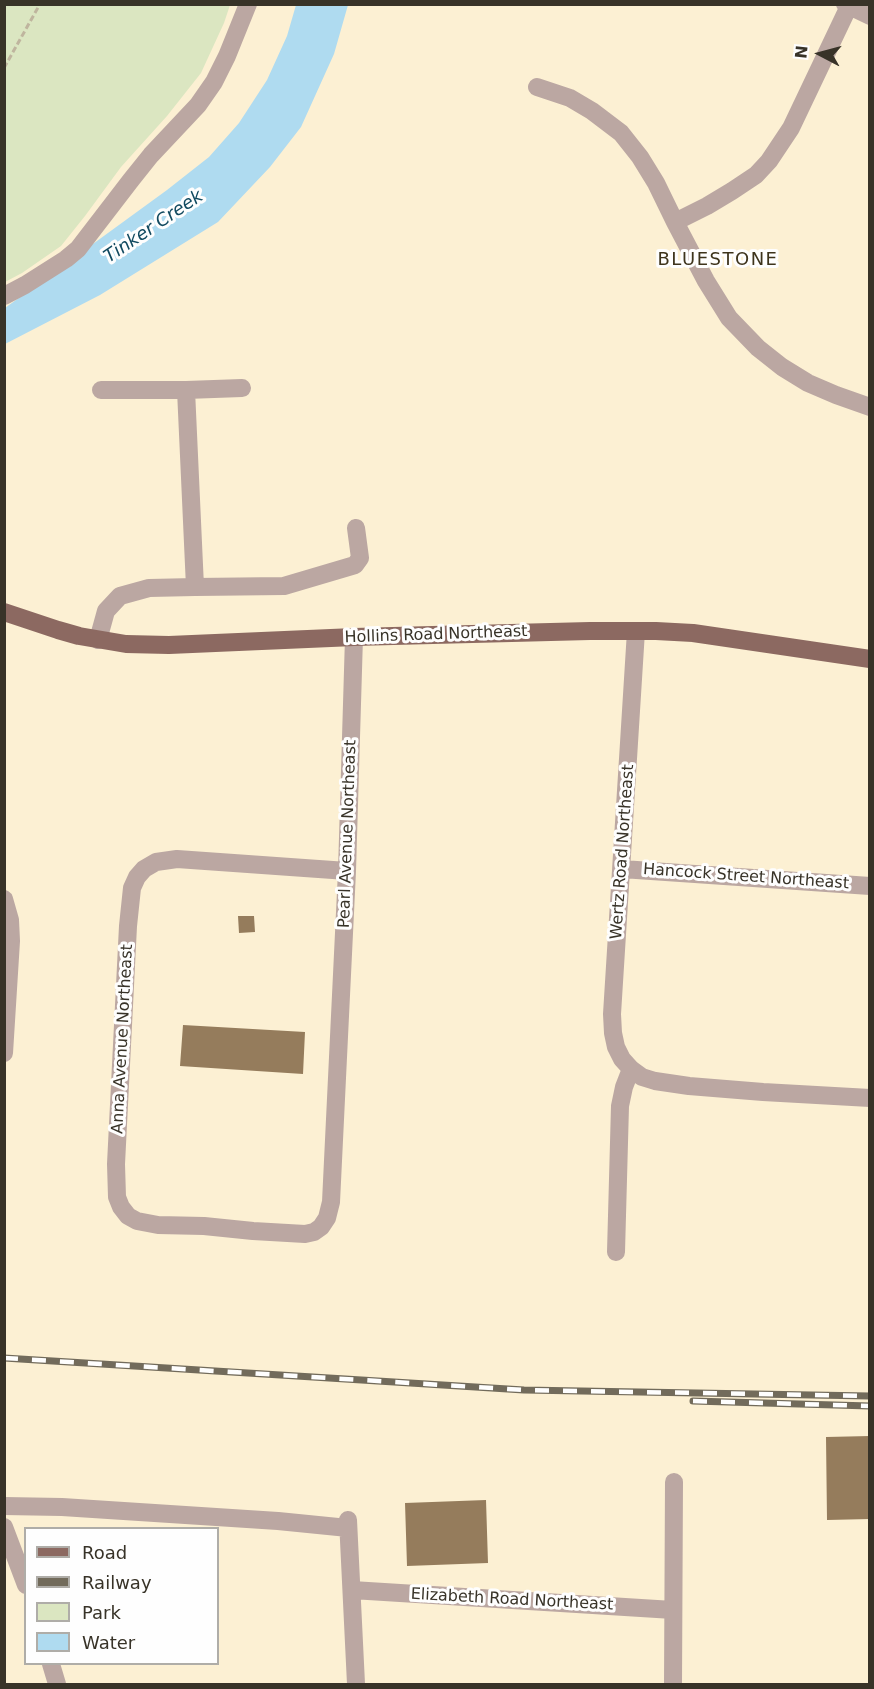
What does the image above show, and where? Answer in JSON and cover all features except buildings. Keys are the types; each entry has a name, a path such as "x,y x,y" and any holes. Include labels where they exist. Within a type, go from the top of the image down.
{"main road":[{"name":"Hollins Road Northeast","path":"4,612 58,630 126,644 169,645 354,637 636,631 693,633 870,659"}],"street":[{"path":"4,296 66,259 78,249 151,155 198,105 227,56 248,4"},
{"path":"675,222 707,206 756,175 791,128 848,5 870,16"},
{"path":"537,87 578,102 609,122 621,134 640,157 656,183 706,281 729,318 758,348 782,367 808,383 870,407"},
{"path":"102,390 242,387"},
{"path":"186,390 195,587"},
{"path":"98,640 105,611 120,596 149,588 284,586 355,566 360,558 356,528"},
{"name":"Wertz Road Northeast","path":"631,1069 622,1059 616,1047 612,1024 636,631"},
{"name":"Pearl Avenue Northeast","path":"118,1145 117,1197 128,1216 137,1221 158,1225 204,1226 253,1232 305,1234 321,1227 327,1218 331,1202 347,871 354,637"},
{"name":"Anna Avenue Northeast","path":"118,1145 128,932 132,888 137,877 144,869 156,862 177,859 347,871"},
{"name":"Hancock Street Northeast","path":"622,869 870,886"},
{"path":"4,899 10,920 11,941 4,1053"},
{"path":"616,1252 620,1106 631,1069 642,1077 655,1081 689,1086 870,1098"},
{"path":"673,1684 674,1482"},
{"path":"4,1506 62,1507 348,1524 356,1684"},
{"path":"4,1527 24,1580"},
{"name":"Elizabeth Road Northeast","path":"352,1590 673,1610"},
{"path":"51,1665 57,1684"}],"path":[{"path":"4,68 40,4"}],"green space":[{"path":"5,4 230,5 201,73 167,116 121,167 61,246 5,282"}],"water":[{"name":"Tinker Creek","path":"296,5 348,5 334,54 301,127 270,167 218,222 100,295 5,344 5,308 209,157 239,123 267,80 287,36"}],"railway":[{"path":"4,1358 524,1390 870,1396"},
{"path":"693,1401 870,1406"}],"district":[{"name":"BLUESTONE","path":"718,260"}]}
